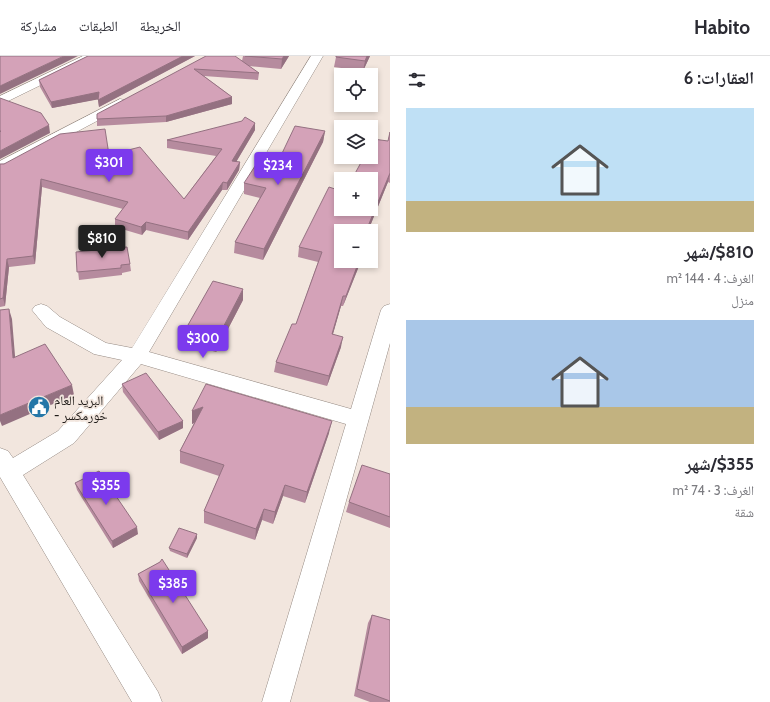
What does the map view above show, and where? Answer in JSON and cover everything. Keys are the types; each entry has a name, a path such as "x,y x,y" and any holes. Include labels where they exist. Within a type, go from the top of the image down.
{"street":[{"path":"0,101 92,56"},
{"path":"148,702 5,464 66,437 137,356 317,56"},
{"path":"0,167 130,98"},
{"path":"41,310 53,322 101,349 137,356 358,419"},
{"path":"276,702 390,310"}],"building":[{"path":"0,56 64,56 0,86"},
{"path":"88,56 183,56 98,100 99,92 51,102 39,80"},
{"path":"206,56 235,56 259,73 194,69 232,97 166,116 97,119 97,114"},
{"path":"245,56 284,56 282,59"},
{"path":"336,56 367,56 365,61"},
{"path":"0,98 41,113 49,125 0,151"},
{"path":"245,117 255,123 232,161 240,162 227,183 223,182 188,232 146,222 141,227 115,219 128,202 41,179 33,256 7,259 3,298 0,299 0,164 4,164 60,134 105,129 109,155 140,147 184,199 222,149 167,140 242,121"},
{"path":"295,126 325,131 264,249 235,242 266,188 244,183 257,163 276,166"},
{"path":"390,132 390,173 378,202 378,172 356,172 360,164 378,164 378,140 388,141"},
{"path":"329,187 334,189 334,216 372,216 369,224 334,224 334,268 356,268 346,296 343,296 332,334 343,337 329,376 276,362 292,324 296,324 322,252 299,247"},
{"path":"127,247 130,264 121,265 121,268 77,272 76,252"},
{"path":"213,281 243,289 216,341 184,332"},
{"path":"9,309 13,358 45,344 72,385 0,415 0,310"},
{"path":"146,373 183,421 158,432 122,384"},
{"path":"206,384 332,421 307,492 285,485 275,512 264,509 256,529 204,511 224,465 180,451 203,407 192,411"},
{"path":"362,465 390,474 390,517 349,502"},
{"path":"99,471 137,527 112,541 75,483"},
{"path":"179,528 197,534 187,554 169,548"},
{"path":"162,559 208,631 182,647 138,574 160,562"},
{"path":"372,615 390,620 390,701 357,689"}],"place":[{"name":"البريد العام - خورمكسر","path":"39,407"}]}
